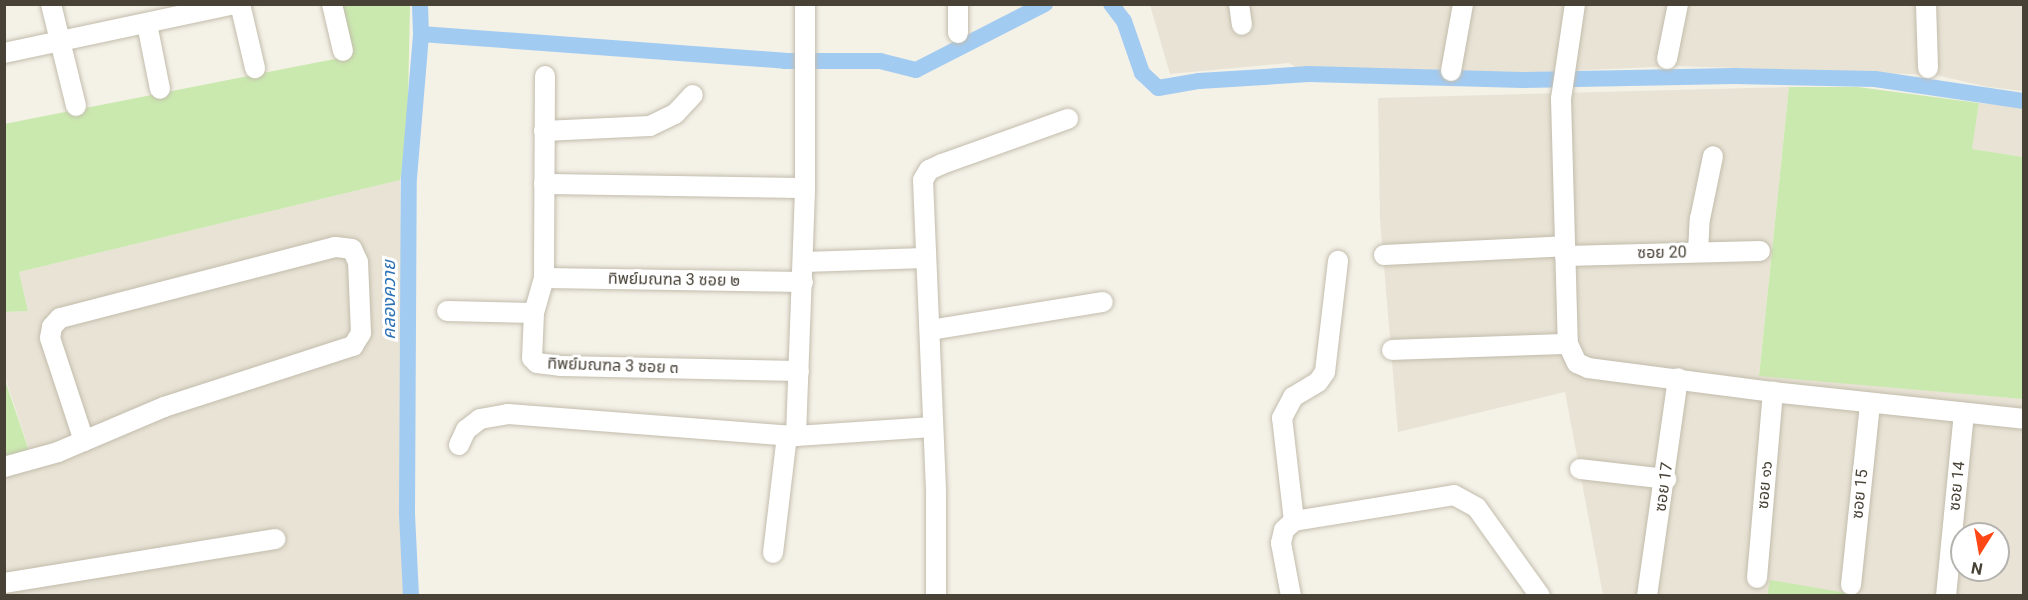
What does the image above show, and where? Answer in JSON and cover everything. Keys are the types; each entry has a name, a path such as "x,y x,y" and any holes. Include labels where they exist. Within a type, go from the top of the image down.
{"street":[{"path":"51,4 76,106"},
{"path":"4,52 235,4"},
{"path":"240,4 255,68"},
{"path":"332,4 344,51"},
{"path":"773,553 792,436 799,371 804,262 805,4"},
{"path":"958,4 958,33"},
{"path":"1239,4 1242,25"},
{"path":"1450,71 1463,4"},
{"path":"1575,4 1563,65 1561,99 1568,344 1577,363 1588,368 1773,392 2024,419"},
{"path":"1667,60 1678,4"},
{"path":"1926,4 1928,68"},
{"path":"147,24 160,89"},
{"name":"ทิพย์มณฑล 3 ซอย ๓","path":"545,76 544,278 534,313 531,348 537,363 799,371"},
{"path":"544,131 650,126 675,114 693,95"},
{"path":"936,596 930,330 922,193 929,170 1068,119"},
{"path":"1698,252 1700,219 1713,156"},
{"path":"544,184 805,188"},
{"path":"4,467 84,441 164,407 353,346 362,333 358,262 352,249 335,247 60,318 52,327 50,338 84,441"},
{"name":"ซอย 20","path":"1384,255 1565,251 1760,251"},
{"path":"804,262 925,258"},
{"path":"1294,521 1282,418 1293,397 1318,382 1325,372 1338,261"},
{"name":"ทิพย์มณฑล 3 ซอย ๒","path":"544,278 803,282"},
{"path":"930,330 1103,302"},
{"path":"447,311 534,313"},
{"path":"1392,350 1568,344"},
{"name":"ซอย 17","path":"1647,596 1666,479 1678,378"},
{"name":"ซอย ๑๖","path":"1757,578 1773,392"},
{"name":"ซอย 15","path":"1851,585 1870,404"},
{"name":"ซอย 14","path":"1946,596 1964,413"},
{"path":"459,445 466,430 480,419 508,414 792,436 933,427"},
{"path":"1580,470 1666,479"},
{"path":"1291,596 1281,543 1284,530 1294,521 1454,495 1477,508 1540,596"},
{"path":"4,583 275,539"}],"shaded area":[{"path":"1150,5 2023,5 2023,91 1988,87 1936,75 1675,66 1319,82 1289,63 1170,74"},
{"path":"1789,87 1759,375 2023,399 2023,595 1603,595 1565,392 1398,432 1380,219 1378,98"},
{"path":"1979,103 2023,107 2023,157 1972,149"},
{"path":"400,180 405,595 5,595 4,456 29,450 5,377 5,312 28,311 19,272"}],"green space":[{"path":"338,5 410,5 407,146 400,180 19,272 28,311 5,312 4,124 350,56"},
{"path":"1789,87 1858,87 1979,103 1972,149 2023,157 2023,399 1759,376"},
{"path":"4,377 29,451 5,456 4,456"},
{"path":"1770,580 1858,595 1767,596"}],"waterway":[{"name":"คลองควาย","path":"411,596 407,514 409,178 421,34 420,4"},
{"path":"421,34 785,61 880,61 916,70 1045,4"},
{"path":"1111,4 1124,21 1142,73 1158,88 1199,81 1309,74 1522,80 1734,76 1875,79 2024,101"}]}
